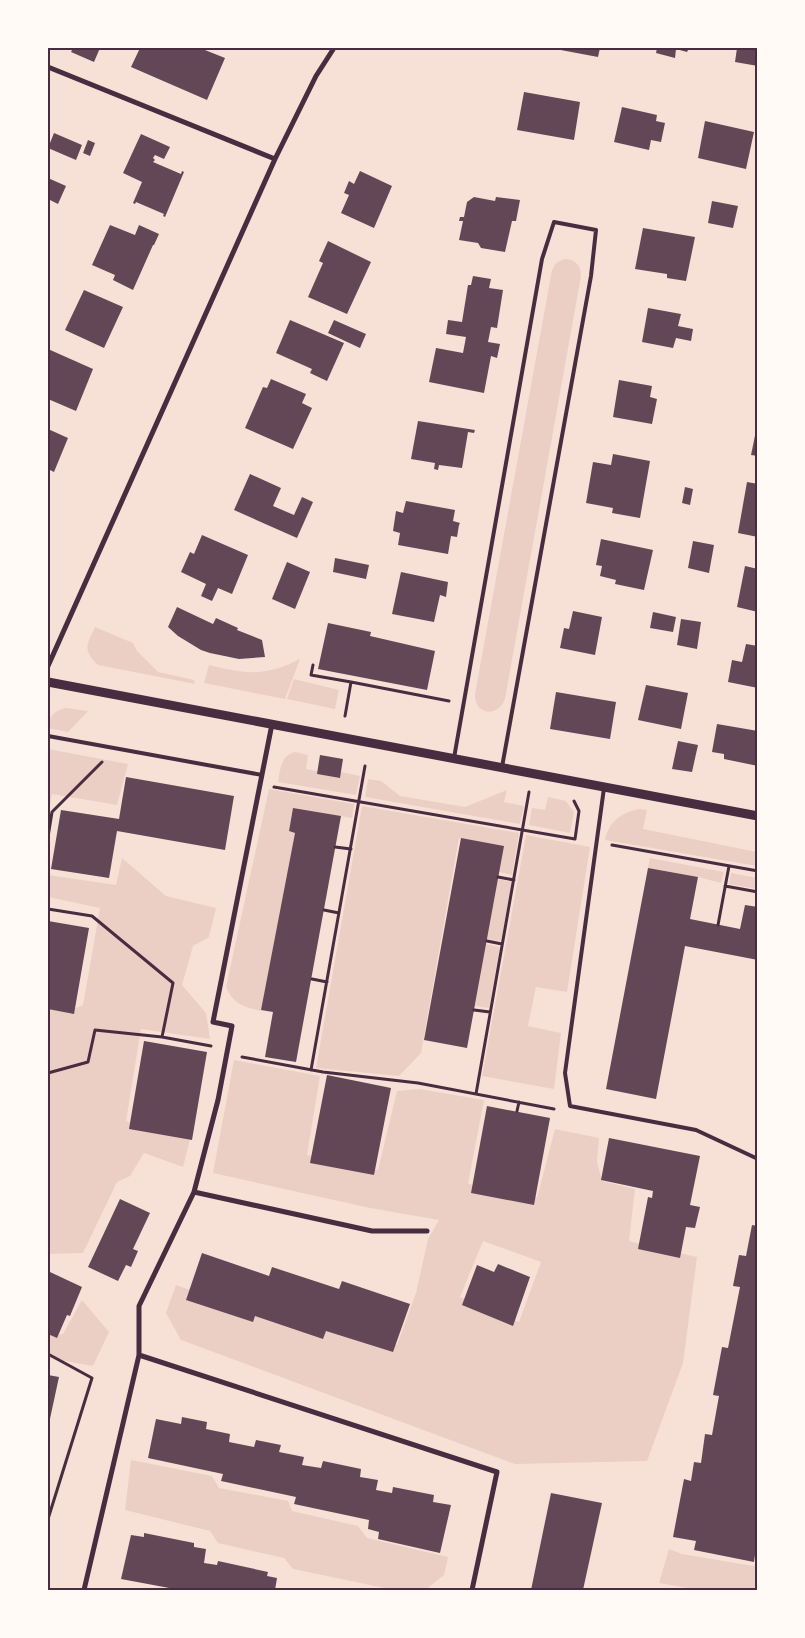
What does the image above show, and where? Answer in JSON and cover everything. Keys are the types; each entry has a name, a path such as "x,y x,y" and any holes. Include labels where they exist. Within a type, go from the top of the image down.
{"street":[{"path":"48,666 275,159 316,76 334,48"},
{"path":"48,67 275,159"},
{"path":"48,682 758,816"},
{"path":"84,1590 139,1355 139,1306 194,1192 218,1100 232,1026 213,1022 272,724"},
{"path":"194,1192 372,1231 427,1231"},
{"path":"139,1355 497,1472 472,1590"}],"lane":[{"path":"454,758 542,259 554,222 596,230 589,286 502,767"},
{"path":"48,736 262,775"},
{"path":"604,788 564,1074 570,1106 696,1130 758,1159"}],"path":[{"path":"313,665 311,675 452,701"},
{"path":"345,716 351,682"},
{"path":"48,836 52,812 107,756"},
{"path":"311,1070 365,766"},
{"path":"260,784 575,838 579,811 574,801"},
{"path":"476,1094 530,792"},
{"path":"604,844 758,871"},
{"path":"336,847 351,849"},
{"path":"718,925 729,866"},
{"path":"498,877 514,880"},
{"path":"725,886 758,892"},
{"path":"48,909 92,916 173,983 162,1037"},
{"path":"324,910 339,913"},
{"path":"487,941 502,944"},
{"path":"312,979 327,982"},
{"path":"474,1010 490,1012"},
{"path":"48,1073 88,1062 95,1030 162,1037 311,1070 418,1083 559,1110"},
{"path":"358,1081 359,1076"},
{"path":"517,1111 519,1102"},
{"path":"48,1354 92,1378 48,1520"}],"shaded area":[{"path":"564,259 577,263 581,276 505,699 497,709 487,711 482,710 478,706 475,694 552,270 556,263"},
{"path":"95,627 133,643 137,651 158,672 194,680 195,684 98,665 88,651 88,643"},
{"path":"300,659 285,699 204,683 209,665 245,672 255,672 276,669"},
{"path":"294,679 339,690 335,709 287,699"},
{"path":"65,708 88,711 68,732 48,728 53,715"},
{"path":"48,749 128,764 117,805 52,794 48,817"},
{"path":"295,752 308,755 306,769 317,771 317,774 339,778 341,772 360,776 356,795 278,782 284,760"},
{"path":"368,779 381,781 400,796 465,807 507,790 504,802 524,806 520,824 365,797"},
{"path":"269,789 354,804 352,818 293,808 289,831 295,833 261,1011 240,1004 232,997 226,987"},
{"path":"548,797 566,801 574,812 570,833 529,825 532,808 545,810"},
{"path":"362,806 519,833 512,875 499,872 503,846 459,838 421,1053 399,1076 316,1068"},
{"path":"639,809 647,810 643,829 757,852 757,866 605,840 609,828 617,819"},
{"path":"526,835 590,847 567,992 536,987 528,1026 561,1033 554,1089 482,1076"},
{"path":"122,858 166,896 216,908 209,937 193,946 182,985 206,1013 210,1039 141,1029 126,1121 190,1139 183,1167 144,1153 130,1176 117,1182 83,1253 48,1254 48,1003 76,1008 83,1005 100,908 48,897 48,875 116,885"},
{"path":"650,858 724,872 721,883 648,868"},
{"path":"731,873 757,878 757,889 729,884"},
{"path":"498,879 512,882 501,941 487,939"},
{"path":"486,944 500,947 489,1008 475,1006"},
{"path":"234,1060 320,1076 307,1155 378,1170 397,1091 420,1089 484,1100 468,1184 537,1198 555,1129 599,1138 597,1162 602,1181 635,1189 629,1241 697,1257 683,1363 647,1461 515,1464 181,1340 166,1313 176,1285 255,1313 334,1325 397,1345 416,1293 428,1239 439,1220 370,1208 213,1173","holes":["483,1241 541,1262 519,1322 460,1297"]},
{"path":"82,1300 109,1332 93,1366 48,1358 48,1331 56,1335 63,1334"},
{"path":"131,1460 212,1476 219,1488 288,1501 292,1511 358,1526 367,1538 448,1557 444,1575 425,1590 394,1590 293,1569 284,1558 218,1543 210,1531 125,1510"},
{"path":"669,1549 682,1554 753,1566 757,1564 757,1590 699,1590 659,1583"}],"building":[{"path":"73,48 100,48 94,62 71,52"},
{"path":"140,48 200,48 225,58 207,100 131,67"},
{"path":"550,48 600,48 598,57"},
{"path":"657,48 689,48 687,52 676,49 675,58 656,53"},
{"path":"737,48 758,48 758,66 735,62"},
{"path":"524,92 580,102 574,140 517,130"},
{"path":"622,107 657,115 656,121 665,123 661,142 651,140 649,150 614,142"},
{"path":"705,121 754,132 746,169 698,158"},
{"path":"54,133 82,145 76,160 48,148"},
{"path":"141,134 170,147 164,159 155,155 153,162 181,174 182,171 184,172 165,217 163,216 164,214 136,202 135,204 133,203 142,182 123,173"},
{"path":"88,140 95,143 90,156 83,153"},
{"path":"360,171 392,186 374,228 341,213 349,195 344,193 349,181 354,184"},
{"path":"48,178 66,186 58,204 48,199"},
{"path":"474,197 495,201 496,197 520,200 516,221 512,221 505,252 481,248 478,243 459,240 463,221 459,221 460,217 464,217 467,202"},
{"path":"712,201 738,206 733,228 708,223"},
{"path":"110,225 135,235 139,225 159,234 133,290 113,280 115,275 92,265"},
{"path":"643,228 695,237 686,281 667,278 667,274 635,269"},
{"path":"328,241 371,262 347,314 308,297 323,263 319,261"},
{"path":"473,276 491,279 489,288 503,290 497,328 491,327 488,342 500,344 497,358 491,356 484,393 429,382 436,348 463,353 466,337 446,334 448,320 462,322 468,285 471,285"},
{"path":"84,290 123,307 104,348 65,330"},
{"path":"648,308 681,314 678,326 693,329 691,341 676,338 673,348 642,342"},
{"path":"290,320 344,343 327,381 310,373 312,369 276,353"},
{"path":"334,320 366,334 360,348 328,333"},
{"path":"48,349 93,369 76,411 48,399"},
{"path":"271,379 306,394 302,403 312,408 293,449 245,428 263,387 267,388"},
{"path":"619,380 652,386 650,397 657,399 652,424 613,417"},
{"path":"418,421 475,430 474,433 468,432 462,468 439,465 438,470 434,469 435,463 411,459"},
{"path":"758,426 758,456 751,455"},
{"path":"48,429 68,438 54,472 48,469"},
{"path":"613,454 650,461 640,518 612,513 613,508 586,503 593,462 611,465"},
{"path":"250,474 281,488 273,506 294,515 302,497 313,502 297,538 234,510"},
{"path":"747,482 758,484 758,537 738,533"},
{"path":"685,487 693,489 690,505 682,503"},
{"path":"406,501 455,510 453,521 460,523 457,537 451,536 448,554 398,545 400,533 393,531 396,511 403,513"},
{"path":"202,535 248,555 232,594 218,588 212,601 201,596 206,584 181,572 190,552 194,554"},
{"path":"601,539 653,550 644,590 615,584 616,580 600,576 602,566 596,565"},
{"path":"693,541 714,545 709,573 688,568"},
{"path":"335,558 369,565 366,579 333,572"},
{"path":"287,562 310,572 295,609 272,599"},
{"path":"745,566 758,569 758,612 737,607"},
{"path":"401,572 448,582 446,597 440,595 434,622 392,614"},
{"path":"177,607 213,624 216,618 238,628 237,630 262,640 265,657 239,659 201,650 178,636 168,627"},
{"path":"573,611 602,617 595,655 560,648 564,628 569,629"},
{"path":"653,612 676,617 673,632 650,628"},
{"path":"681,619 701,622 697,649 677,645"},
{"path":"328,623 371,632 370,636 435,651 427,690 318,669"},
{"path":"746,644 758,646 758,688 728,682 732,660 742,662"},
{"path":"646,685 688,693 681,729 638,720"},
{"path":"556,692 616,702 610,739 550,729"},
{"path":"717,724 758,731 758,766 724,759 724,754 712,752"},
{"path":"678,741 698,745 692,772 672,769"},
{"path":"320,755 343,759 340,778 317,774"},
{"path":"126,777 234,796 225,850 117,831 109,878 51,869 61,810 119,819"},
{"path":"293,808 341,816 296,1062 265,1057 273,1012 261,1010 295,833 289,831"},
{"path":"461,838 504,846 467,1048 424,1040"},
{"path":"648,868 698,877 690,919 740,929 745,905 758,907 758,960 685,946 656,1099 606,1089"},
{"path":"48,921 89,928 74,1014 48,1009"},
{"path":"144,1041 207,1052 192,1140 129,1129"},
{"path":"327,1075 391,1088 374,1175 310,1163"},
{"path":"487,1106 550,1118 534,1205 471,1193"},
{"path":"609,1138 700,1156 690,1205 700,1207 695,1228 686,1227 680,1258 638,1249 648,1197 652,1198 653,1191 601,1180"},
{"path":"120,1199 150,1213 133,1249 138,1251 131,1267 126,1265 118,1281 88,1267"},
{"path":"752,1225 758,1226 758,1556 755,1555 754,1562 694,1550 696,1541 673,1537 684,1479 691,1481 694,1462 701,1463 705,1434 712,1435 719,1396 713,1395 722,1347 728,1348 740,1287 733,1286 739,1255 746,1256"},
{"path":"202,1253 269,1276 272,1267 339,1289 342,1281 410,1304 393,1352 326,1331 323,1339 255,1316 253,1322 186,1300"},
{"path":"498,1264 530,1277 513,1326 462,1305 477,1265 494,1272"},
{"path":"50,1272 82,1287 70,1316 67,1315 57,1338 48,1334 48,1277"},
{"path":"48,1375 59,1377 48,1428"},
{"path":"182,1417 207,1422 206,1429 230,1434 229,1442 254,1447 256,1440 281,1445 279,1452 304,1457 302,1465 321,1468 323,1461 361,1469 360,1477 378,1480 376,1490 392,1493 393,1487 434,1495 433,1502 451,1505 440,1553 378,1539 379,1532 368,1529 369,1520 294,1504 296,1497 221,1481 223,1474 148,1458 156,1419 181,1424"},
{"path":"551,1493 602,1503 583,1590 531,1590"},
{"path":"144,1533 194,1543 194,1547 206,1549 204,1563 217,1565 218,1561 268,1572 267,1576 277,1578 275,1590 180,1590 121,1579 131,1535 144,1537"}]}
